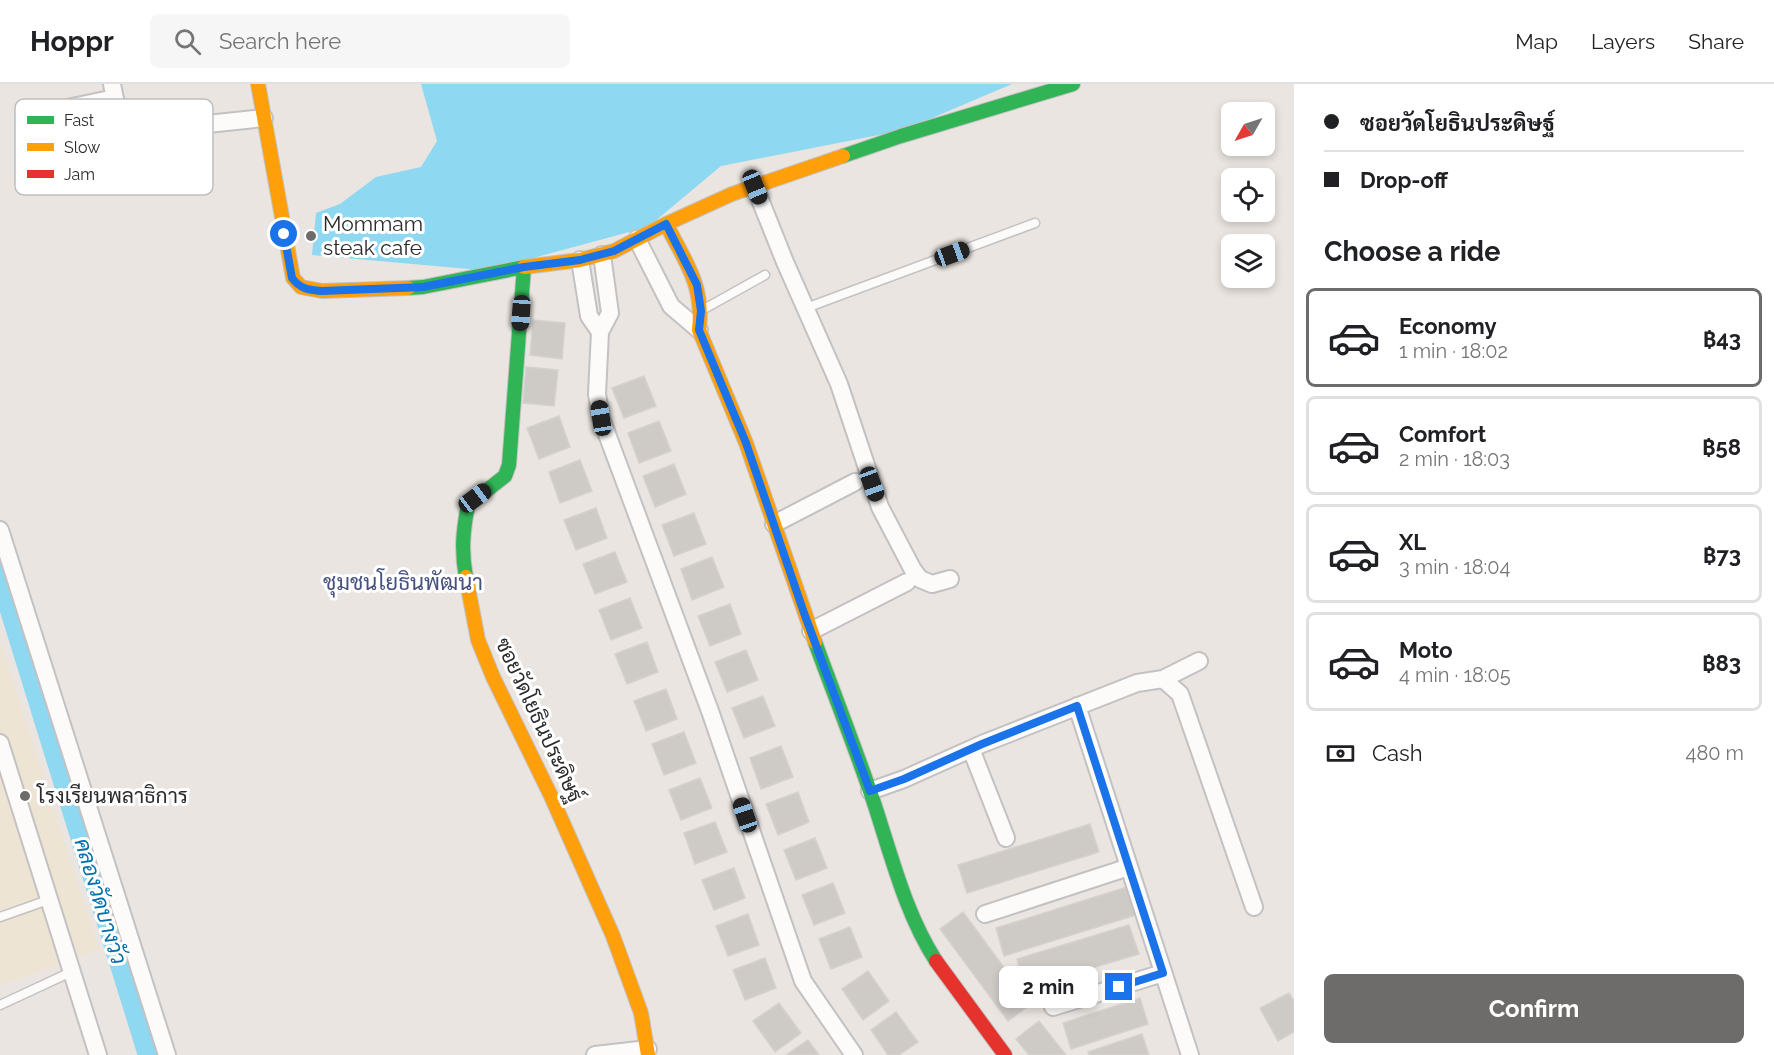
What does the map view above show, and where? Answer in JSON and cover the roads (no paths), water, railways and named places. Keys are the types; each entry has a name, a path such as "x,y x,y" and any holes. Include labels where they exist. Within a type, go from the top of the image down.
{"street":[{"path":"258,84 292,278 301,287 322,291 423,287 524,267 602,255 732,194 901,136 1073,84"},
{"path":"90,99 114,91"},
{"path":"213,123 264,118"},
{"path":"755,187 839,384 880,507 920,579 932,584 950,579"},
{"path":"666,224 697,285 701,311 699,330"},
{"path":"637,239 671,306 699,330 746,443 811,631 870,791 907,902 924,943 946,977 1005,1055"},
{"path":"602,255 610,313 600,332 597,394 601,418 710,711 803,981 854,1055"},
{"path":"580,260 589,316 600,332"},
{"name":"ซอยวัดโยธินประดิษฐ์","path":"524,267 509,465 504,476 468,505 462,534 463,563 478,640 613,936 641,1013 648,1052"},
{"path":"774,524 855,482"},
{"path":"0,530 167,1055"},
{"path":"811,631 907,582"},
{"path":"870,791 1137,683 1163,679 1199,661"},
{"path":"1163,679 1180,694 1254,907"},
{"path":"1077,706 1190,1055"},
{"path":"0,743 70,972 98,1055"},
{"path":"971,749 1006,838"},
{"path":"985,914 1129,867"},
{"path":"1053,1007 1163,973"},
{"path":"595,1055 648,1052"}],"lane":[{"path":"806,308 1035,223"},
{"path":"701,311 765,275"},
{"path":"0,917 48,900"},
{"path":"0,1005 70,972"}],"water":[{"path":"421,84 1012,84 904,130 721,166 648,227 491,271 312,255 316,213 340,204 376,177 421,167 437,141"}],"waterway":[{"name":"คลองวัดบางวัว","path":"0,575 149,1055"}],"place":[{"name":"Mommam steak cafe","path":"311,236"},
{"name":"โรงเรียนพลาธิการ","path":"25,796"}],"district":[{"name":"ชุมชนโยธินพัฒนา","path":"403,582"}]}
